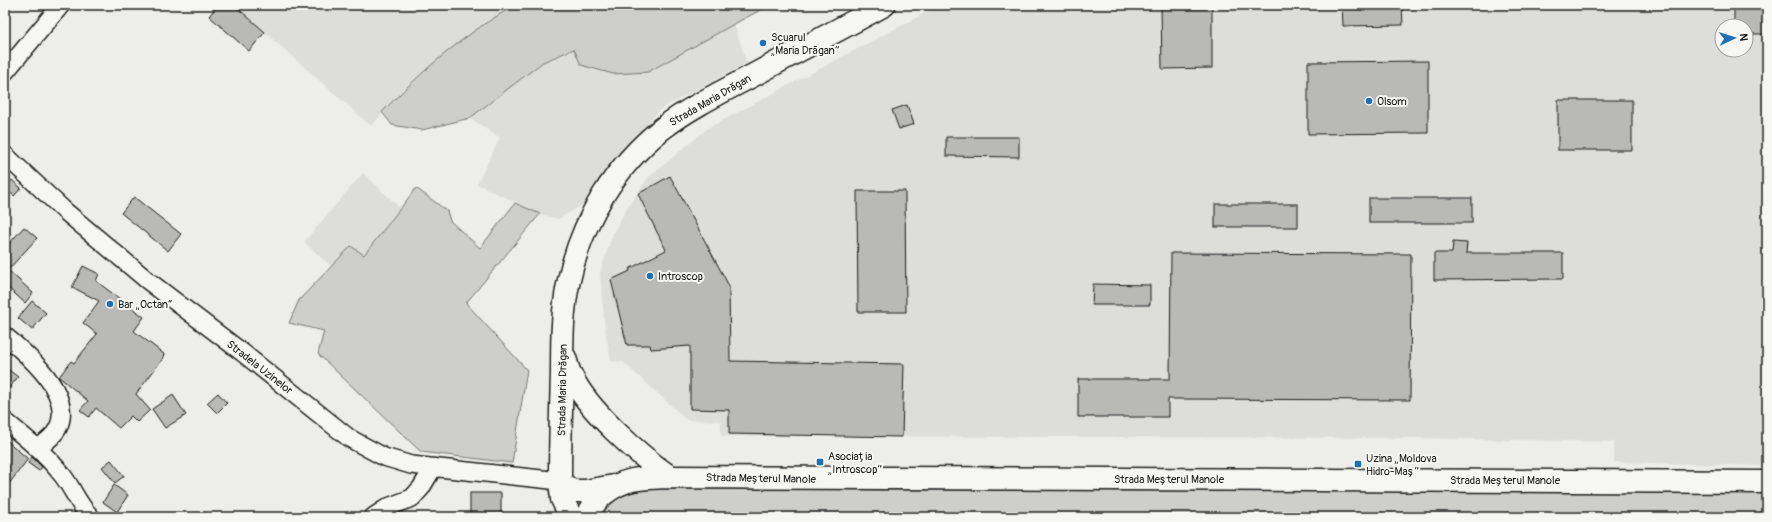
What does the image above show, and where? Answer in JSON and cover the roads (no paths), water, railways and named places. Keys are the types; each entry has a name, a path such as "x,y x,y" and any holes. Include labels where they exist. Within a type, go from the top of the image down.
{"main road":[{"name":"Strada Maria Drăgan","path":"571,517 562,499 560,481 562,351 565,304 577,248 603,194 631,159 664,128 685,113 884,5"},
{"path":"562,351 571,376 581,392 594,408 636,450 670,477"},
{"name":"Strada Meșterul Manole","path":"588,517 589,512 599,499 614,486 630,480 642,478 670,477 1767,482"},
{"path":"560,481 571,491 585,491 614,486"}],"street":[{"path":"5,72 61,5"},
{"name":"Stradela Uzinelor","path":"5,155 66,212 147,280 243,353 349,438 384,457 412,465 560,481"},
{"path":"5,336 35,363 57,393 62,406 61,419 57,430 38,448"},
{"path":"5,422 38,448 74,490 84,511 91,517"},
{"path":"373,517 388,507 412,498 421,488 433,468"}],"place":[{"name":"Scuarul „Maria Drăgan”","path":"763,43"},
{"name":"Olsom","path":"1369,101"},
{"name":"Introscop","path":"650,276"},
{"name":"Bar „Octan“","path":"110,304"},
{"name":"Asociația „Introscop”","path":"820,462"},
{"name":"Uzina „Moldova Hidro-Maș”","path":"1358,464"}]}
